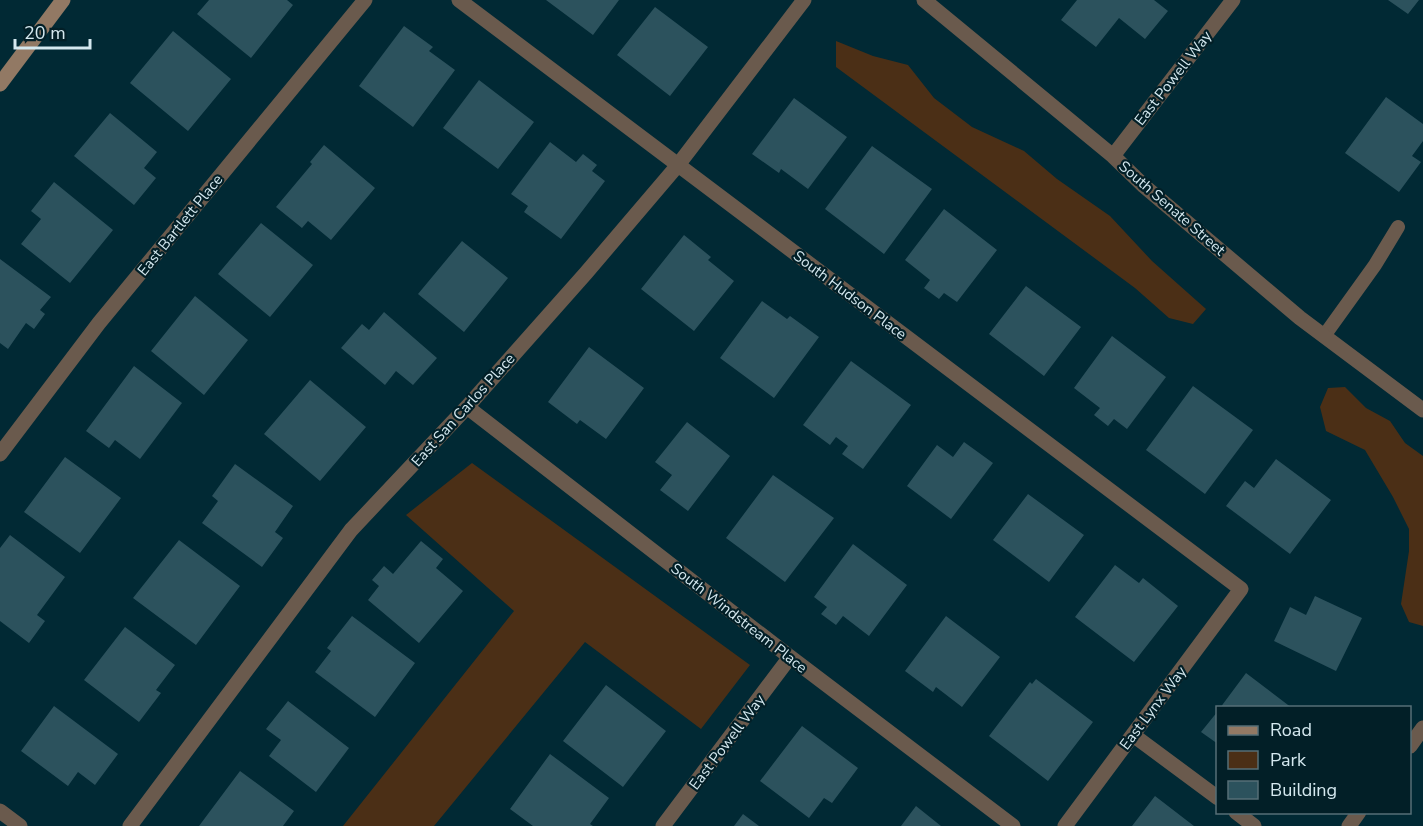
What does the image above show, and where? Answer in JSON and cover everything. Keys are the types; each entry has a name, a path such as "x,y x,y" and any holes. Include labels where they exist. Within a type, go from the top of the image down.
{"main road":[{"path":"0,84 63,0"}],"street":[{"name":"East Bartlett Place","path":"0,454 99,323 365,0"},
{"name":"South Hudson Place","path":"459,0 1242,589"},
{"name":"East San Carlos Place","path":"130,826 351,530 467,407 586,273 678,165 804,0"},
{"name":"South Senate Street","path":"924,0 1113,156 1152,193 1300,318 1423,410"},
{"name":"East Powell Way","path":"1113,156 1233,0"},
{"name":"South Windstream Place","path":"467,407 790,657 1014,826"},
{"name":"East Lynx Way","path":"1065,826 1242,589"},
{"name":"East Powell Way","path":"663,826 790,657"},
{"path":"1411,745 1423,728"},
{"path":"1133,735 1216,797"},
{"path":"0,811 20,826"},
{"path":"1237,814 1254,826"},
{"path":"1349,826 1358,814"}],"lane":[{"path":"1324,336 1375,265 1398,227"}],"green space":[{"path":"836,41 873,56 908,65 934,98 972,127 1024,151 1057,179 1110,216 1152,261 1206,309 1193,324 1169,318 1135,288 836,67"},
{"path":"1345,387 1366,408 1390,421 1405,443 1423,456 1423,626 1409,622 1401,604 1409,551 1409,529 1365,450 1326,431 1320,407 1328,388"},
{"path":"472,463 750,665 701,729 585,642 434,826 343,826 514,611 406,515"}],"building":[{"path":"209,0 287,0 293,5 251,58 197,14"},
{"path":"546,0 619,0 593,35"},
{"path":"1077,0 1154,0 1168,11 1145,39 1119,18 1096,47 1061,20"},
{"path":"1388,0 1419,0 1408,14"},
{"path":"655,7 708,47 670,96 617,55"},
{"path":"404,26 433,47 429,51 455,70 413,127 359,86"},
{"path":"173,31 231,79 188,131 130,83"},
{"path":"479,80 534,122 498,169 443,128"},
{"path":"1386,97 1423,124 1423,141 1412,156 1421,162 1399,192 1345,153"},
{"path":"794,98 847,137 808,189 781,169 779,173 752,154"},
{"path":"110,113 157,152 144,168 156,178 134,205 74,156"},
{"path":"550,142 576,162 583,154 597,165 592,171 605,181 561,239 524,212 528,206 511,194"},
{"path":"324,145 375,188 331,240 308,221 302,228 276,207 312,164 310,162"},
{"path":"872,146 932,189 884,254 825,209"},
{"path":"54,182 113,230 70,283 21,244 41,219 31,211"},
{"path":"944,209 997,250 957,302 944,293 939,299 924,288 930,280 905,260"},
{"path":"261,223 313,265 270,317 218,274"},
{"path":"684,235 711,257 708,260 734,281 694,331 641,289"},
{"path":"462,241 508,278 464,332 418,294"},
{"path":"0,259 51,297 40,310 45,314 34,329 26,323 8,349 0,343"},
{"path":"1026,286 1081,327 1044,376 989,334"},
{"path":"195,296 248,340 204,395 151,351"},
{"path":"762,301 787,319 790,316 819,337 774,398 720,358"},
{"path":"384,312 437,358 413,385 396,371 385,385 341,348 362,324 369,330"},
{"path":"1112,336 1166,377 1127,429 1114,419 1108,426 1094,415 1100,408 1074,388"},
{"path":"589,347 644,388 606,439 580,420 577,424 548,402"},
{"path":"851,361 911,405 863,469 842,454 848,446 836,437 830,445 803,425"},
{"path":"134,366 182,403 140,459 115,440 109,448 86,431"},
{"path":"310,380 366,427 320,481 264,434"},
{"path":"1193,386 1253,430 1205,494 1146,450"},
{"path":"687,422 730,456 688,511 660,490 672,475 655,462"},
{"path":"964,442 993,463 951,519 907,486 937,445 953,457"},
{"path":"65,457 121,498 80,553 24,512"},
{"path":"1276,459 1331,500 1290,554 1226,506 1245,481 1254,488"},
{"path":"235,464 293,506 275,532 283,538 262,567 202,523 218,501 212,496"},
{"path":"773,475 834,518 785,582 726,538"},
{"path":"1028,494 1084,535 1049,582 993,540"},
{"path":"10,535 65,577 37,615 45,621 29,643 0,621 0,548"},
{"path":"179,540 240,586 196,645 133,598"},
{"path":"421,541 443,559 436,568 463,591 419,643 368,600 379,586 372,580 384,566 393,574"},
{"path":"853,544 907,585 869,636 843,616 836,625 821,614 827,607 814,597"},
{"path":"1115,565 1139,583 1143,578 1178,606 1134,662 1075,617"},
{"path":"1315,596 1362,618 1336,671 1274,641 1290,607 1306,615"},
{"path":"352,616 415,663 375,717 315,672 331,651 327,648"},
{"path":"946,616 1000,657 962,707 936,687 933,692 905,671"},
{"path":"125,627 175,665 156,690 161,693 139,722 84,680"},
{"path":"1246,673 1289,706 1221,706"},
{"path":"1036,679 1093,722 1048,781 989,736 1030,682 1032,684"},
{"path":"606,685 666,731 623,787 563,741"},
{"path":"288,701 349,748 316,792 269,756 281,740 266,729"},
{"path":"54,706 118,754 95,785 78,772 68,786 21,751"},
{"path":"1216,713 1216,743 1201,732"},
{"path":"802,726 858,768 832,803 824,798 809,818 760,781"},
{"path":"550,754 609,798 590,824 593,826 533,826 510,809"},
{"path":"240,771 294,811 283,826 199,826"},
{"path":"1155,796 1194,826 1132,826"},
{"path":"916,806 941,826 901,826"},
{"path":"743,814 759,826 734,826"}]}
